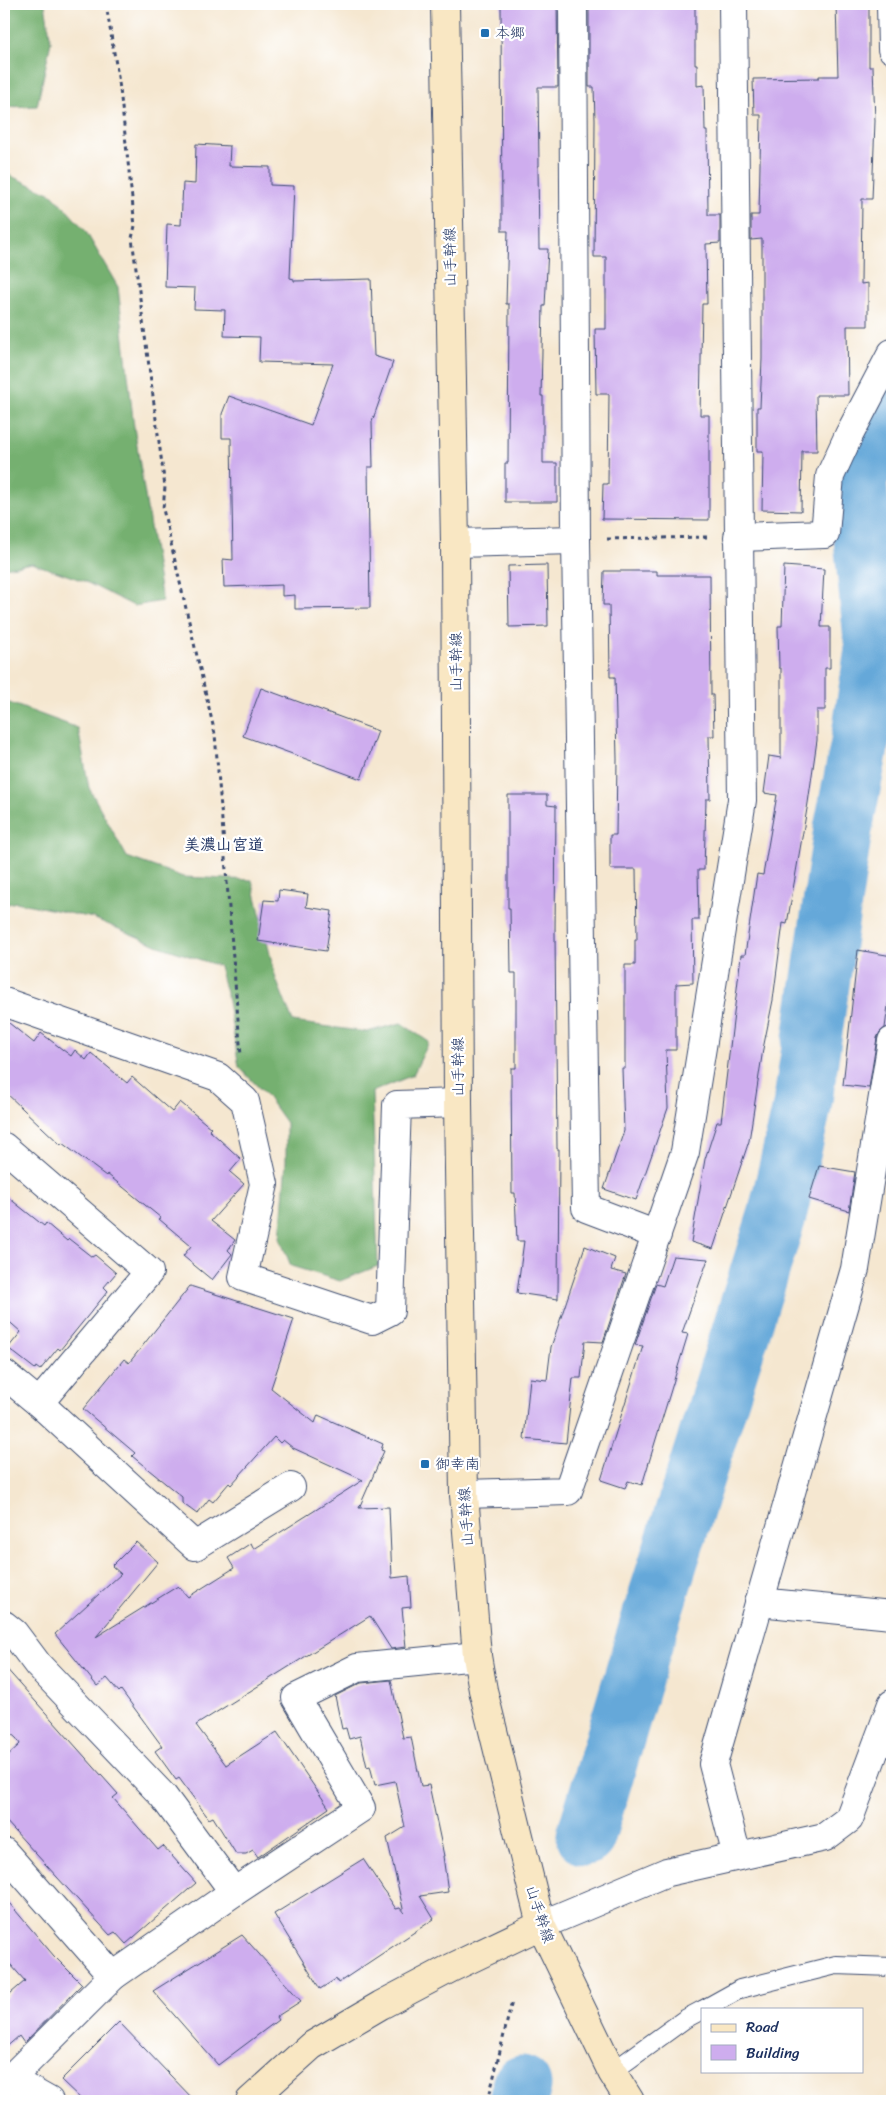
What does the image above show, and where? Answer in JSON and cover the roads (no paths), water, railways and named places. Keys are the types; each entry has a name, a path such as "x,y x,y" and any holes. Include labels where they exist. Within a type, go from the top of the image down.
{"main road":[{"name":"山手幹線","path":"445,4 456,543 458,1103 464,1494 477,1656 483,1690 540,1925 612,2072 630,2101"},
{"path":"250,2101 311,2046 381,2005 451,1968 540,1925"}],"street":[{"path":"573,4 576,540 586,1208 657,1235"},
{"path":"464,1494 568,1491 685,1152 742,800 733,4"},
{"path":"891,4 892,49"},
{"path":"738,537 825,534 830,476 849,434 892,353"},
{"path":"456,543 576,540"},
{"path":"4,1002 218,1077 245,1101 264,1184 243,1277 372,1320 390,1311 397,1105 458,1103"},
{"path":"737,1856 712,1764 882,1171 892,1041"},
{"path":"4,1147 149,1272 39,1402"},
{"path":"4,1374 39,1402 194,1546 291,1487"},
{"path":"759,1602 892,1615"},
{"path":"4,1626 14,1633 38,1665 163,1796 234,1892"},
{"path":"49,2101 10,2079 113,1976 234,1892 361,1808 296,1698 358,1668 477,1656"},
{"path":"540,1925 667,1872 825,1837 849,1819 892,1704"},
{"path":"4,1852 113,1976"}],"lane":[{"path":"705,2008 740,1989 836,1965 892,1968"},
{"path":"612,2072 685,2019 701,2010"}],"waterway":[{"path":"586,1836 654,1608 777,1216 802,1107 843,829 859,748 874,650 857,479 892,414"},
{"path":"518,2101 522,2085"}],"place":[{"name":"本郷","path":"485,33"},
{"name":"御幸南","path":"425,1464"}],"district":[{"name":"美濃山宮道","path":"224,844"}]}
